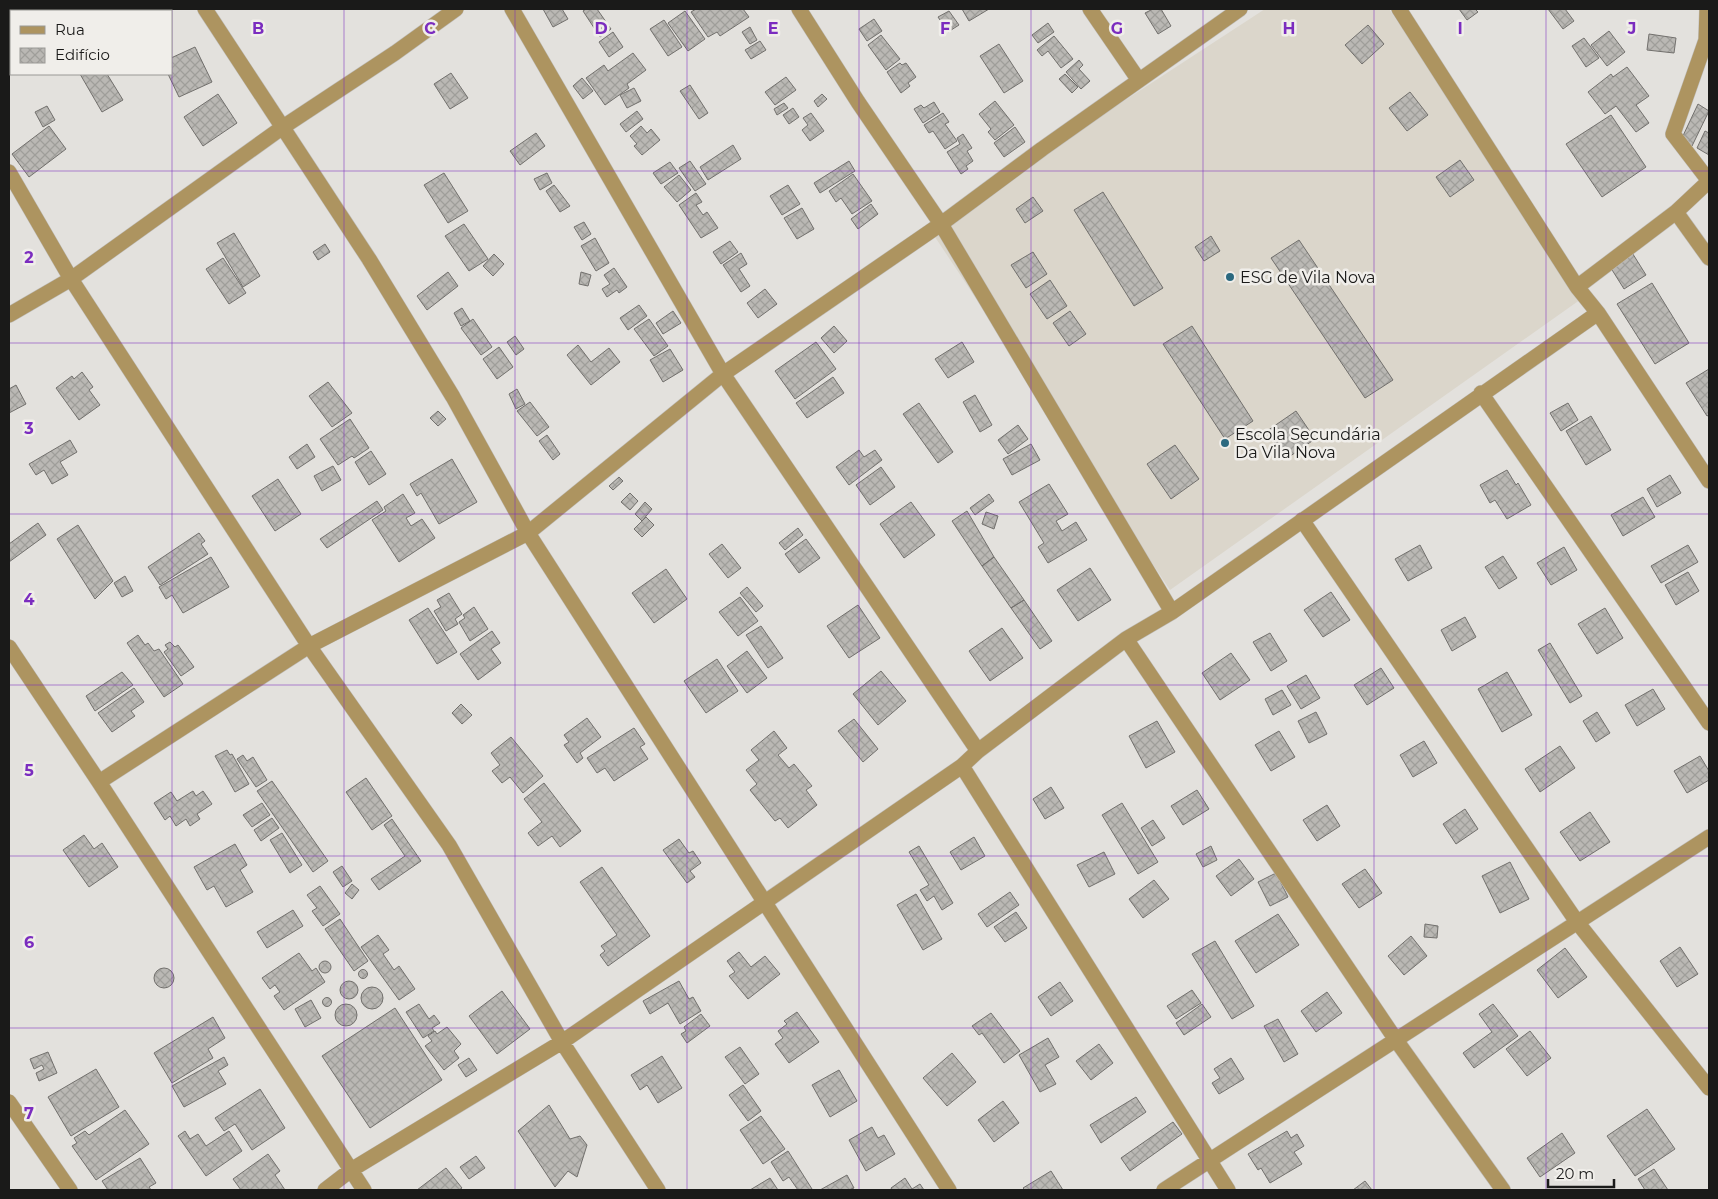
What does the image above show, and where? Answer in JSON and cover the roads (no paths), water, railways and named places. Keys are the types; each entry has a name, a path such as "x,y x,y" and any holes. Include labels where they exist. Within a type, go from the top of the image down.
{"street":[{"path":"205,9 369,259 448,389 528,533 764,905 949,1190"},
{"path":"9,315 71,279 282,127 456,9"},
{"path":"512,9 723,374 978,751"},
{"path":"799,9 858,102 940,224 1172,612"},
{"path":"1090,9 1138,79"},
{"path":"99,782 309,646 528,533 723,374 940,224 1138,79 1240,9"},
{"path":"1399,9 1577,287 1598,313 1709,481"},
{"path":"1577,287 1676,212 1709,181 1673,134 1706,40 1707,9"},
{"path":"9,172 71,279 309,646 449,845 562,1042 658,1190"},
{"path":"1676,212 1709,258"},
{"path":"326,1190 351,1170 562,1042 764,905 962,766 978,751 1126,639 1172,612 1481,393 1598,313"},
{"path":"1481,393 1709,723"},
{"path":"1302,520 1577,922 1709,1088"},
{"path":"1126,639 1396,1040 1503,1190"},
{"path":"9,647 364,1190"},
{"path":"962,766 1228,1190"},
{"path":"1164,1190 1709,837"},
{"path":"9,1102 70,1190"}],"place":[{"name":"ESG de Vila Nova","path":"1230,277"},
{"name":"Escola Secundária Da Vila Nova","path":"1225,443"}]}
